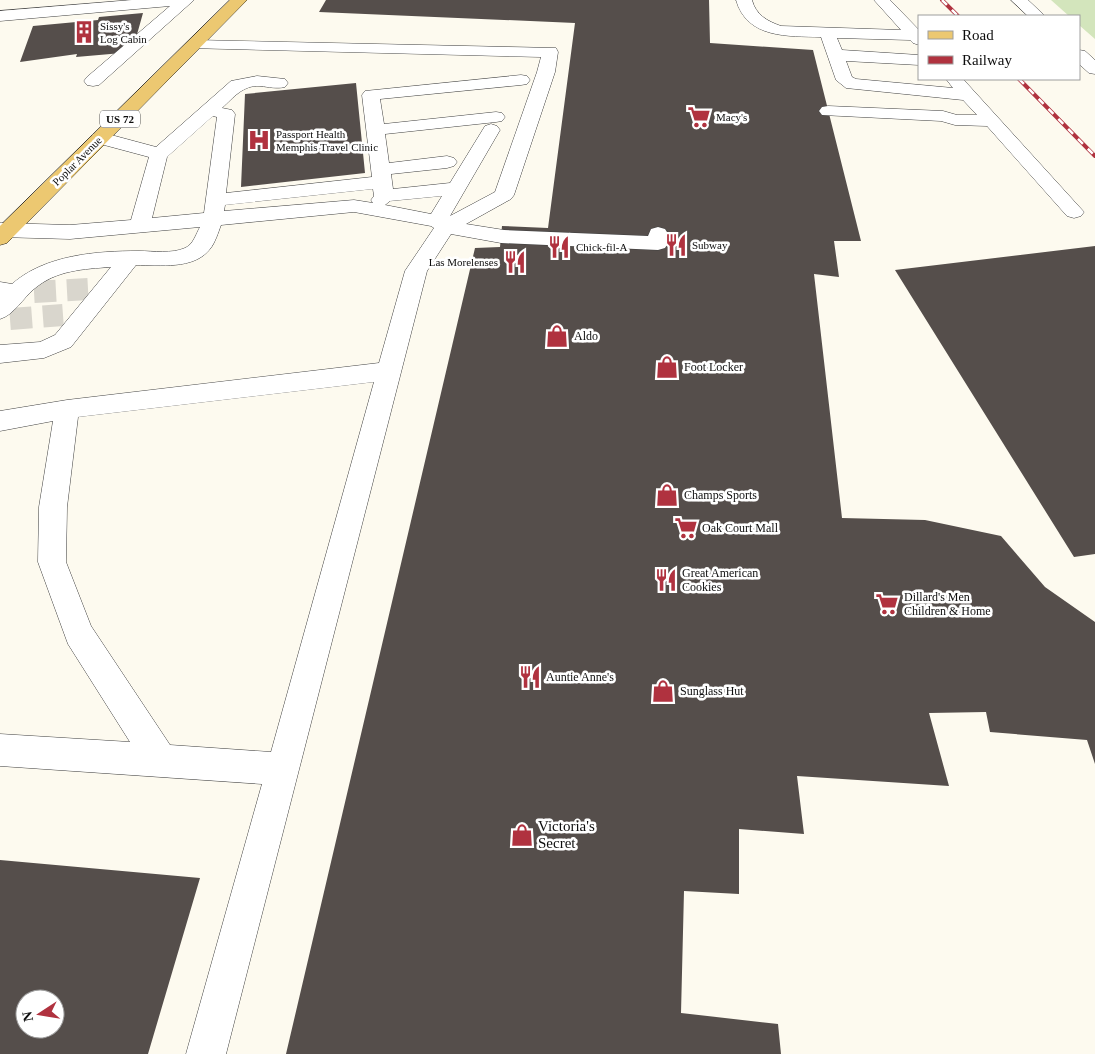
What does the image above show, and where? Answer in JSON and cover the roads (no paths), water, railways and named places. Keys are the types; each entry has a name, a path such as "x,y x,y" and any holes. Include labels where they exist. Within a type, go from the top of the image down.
{"main road":[{"name":"Poplar Avenue","path":"3,232 239,0"}],"street":[{"path":"0,10 4,0"},
{"path":"0,16 186,0"},
{"path":"93,81 186,0"},
{"path":"744,0 747,12 765,27 780,30 916,38"},
{"path":"882,0 916,38"},
{"path":"1019,0 1036,15"},
{"path":"827,32 845,80 852,84 969,95"},
{"path":"194,45 550,52 546,72 504,196 441,224"},
{"path":"835,55 918,60"},
{"path":"1080,56 1095,70"},
{"path":"380,190 371,95 521,80"},
{"path":"955,80 1074,212"},
{"path":"140,226 159,153 237,85 257,82 279,83"},
{"path":"3,317 17,291 42,272 64,265 130,258 177,258 194,253 202,245 214,210 226,114 210,110"},
{"path":"829,115 946,124 955,120 992,121"},
{"path":"206,1054 416,271 441,224 456,188 494,123 375,130"},
{"path":"100,138 159,153"},
{"path":"3,232 70,232 140,226 214,210 354,206 380,190 447,162"},
{"path":"380,190 456,188"},
{"path":"380,190 441,224 504,236 658,243 658,234"},
{"path":"0,354 44,350 62,341 74,315 97,288 130,258"},
{"path":"0,421 67,409 389,371"},
{"path":"67,409 52,508 52,562 79,634 161,761"},
{"path":"0,750 282,769"}],"tunnel":[{"path":"34,292 88,289"},
{"path":"10,319 63,315"}],"railway":[{"path":"942,0 957,15"},
{"path":"1020,80 1095,156"}],"place":[{"name":"Sissy's Log Cabin","path":"84,32"},
{"name":"Macy's","path":"699,117"},
{"name":"Passport Health Memphis Travel Clinic","path":"259,140"},
{"name":"Subway","path":"676,245"},
{"name":"Chick-fil-A","path":"559,247"},
{"name":"Las Morelenses","path":"515,262"},
{"name":"Aldo","path":"557,336"},
{"name":"Foot Locker","path":"667,367"},
{"name":"Champs Sports","path":"667,495"},
{"name":"Oak Court Mall","path":"686,528"},
{"name":"Great American Cookies","path":"666,580"},
{"name":"Dillard's Men Children & Home","path":"887,604"},
{"name":"Auntie Anne's","path":"530,677"},
{"name":"Sunglass Hut","path":"663,691"},
{"name":"Victoria's Secret","path":"522,835"}]}
